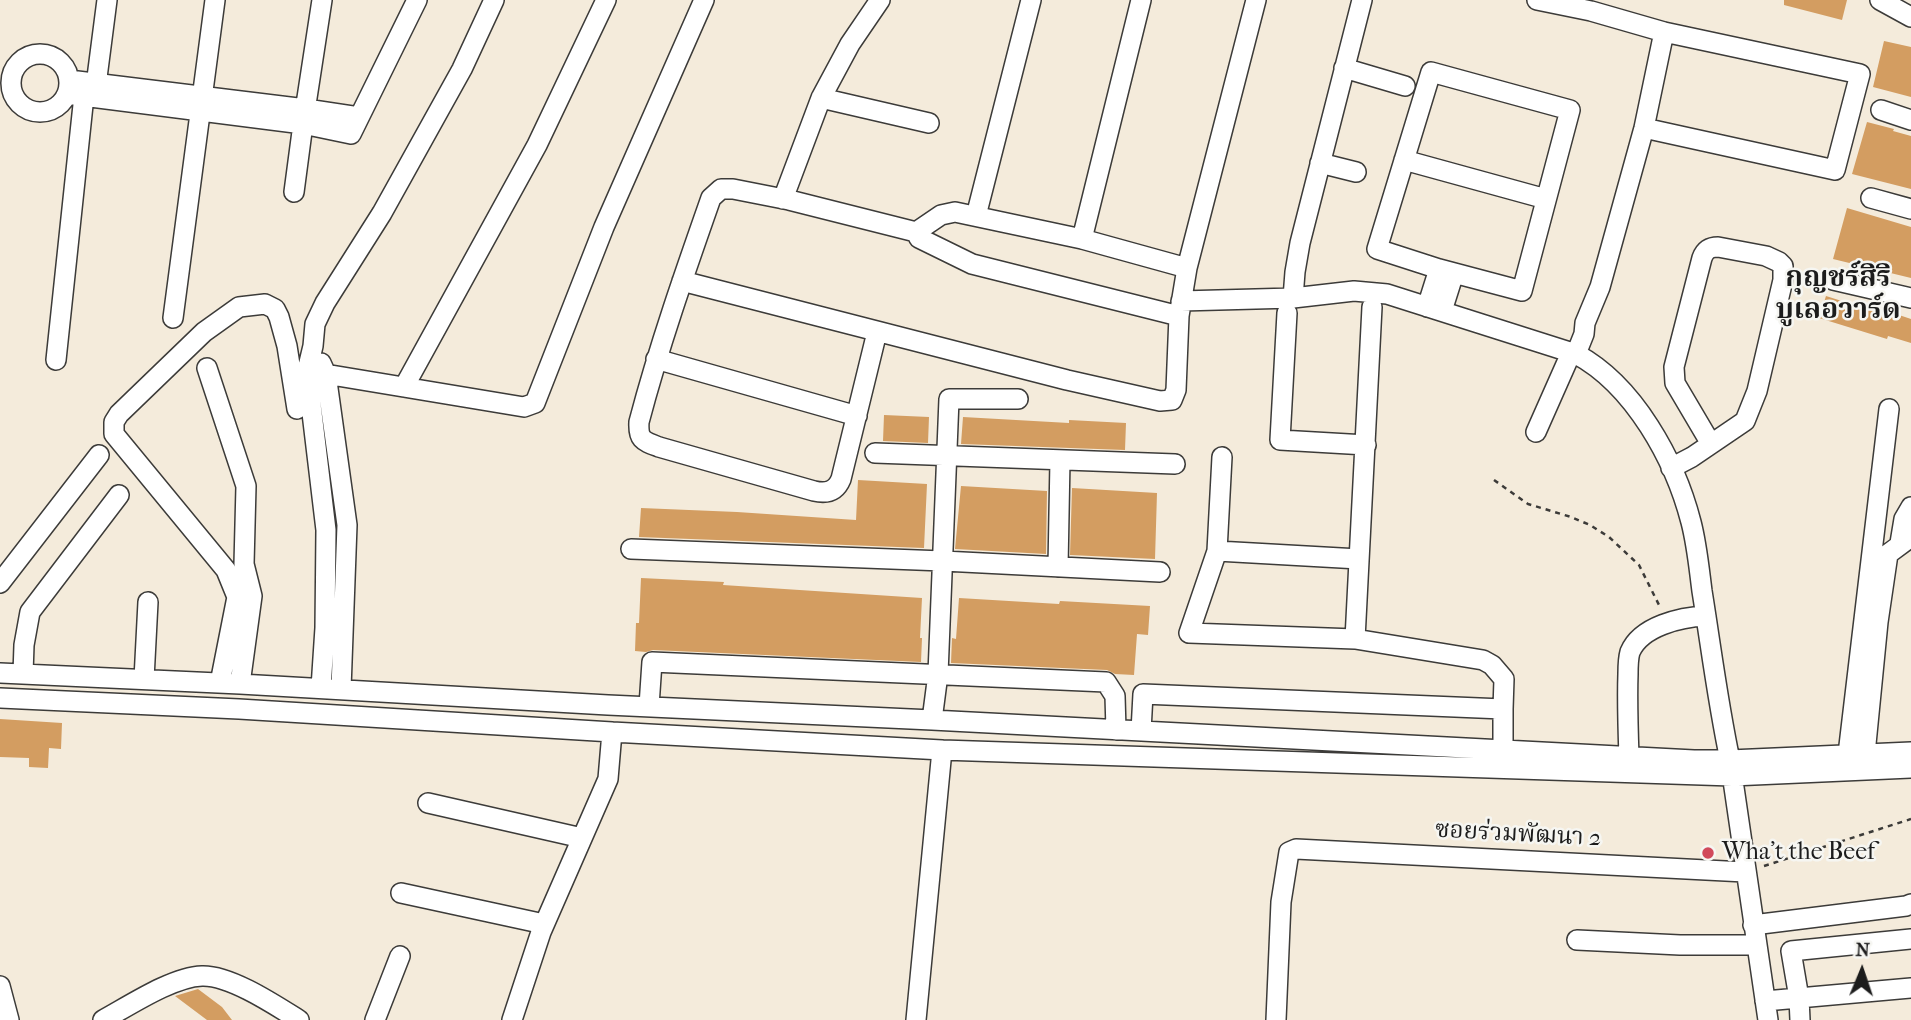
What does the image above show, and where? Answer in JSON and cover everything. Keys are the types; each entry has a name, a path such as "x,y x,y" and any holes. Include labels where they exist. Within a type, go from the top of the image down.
{"street":[{"path":"56,360 83,89 107,0"},
{"path":"173,318 215,0"},
{"path":"294,192 322,0"},
{"path":"83,89 59,61 46,54 25,58 7,67 11,82 6,88 19,103 33,111 49,110 83,89 304,116 355,125 417,0"},
{"path":"331,689 325,628 326,530 317,372 313,346 315,324 325,303 382,213 461,69 494,0"},
{"path":"404,387 537,145 606,0"},
{"path":"317,372 524,407 535,403 604,227 704,0"},
{"path":"783,199 821,98 850,44 880,0"},
{"path":"976,216 1031,0"},
{"path":"1082,239 1141,0"},
{"path":"682,281 1066,380 1172,400 1176,390 1183,292 1256,0"},
{"path":"1362,0 1300,243 1290,306 1280,439 1366,445"},
{"path":"1537,0 1593,6 1664,32 1860,75 1836,170 1644,128"},
{"path":"1880,0 1911,17"},
{"path":"1536,432 1572,353 1584,334 1585,323 1600,286 1644,128 1664,32"},
{"path":"1344,68 1405,86"},
{"path":"1431,72 1570,110 1522,291 1377,249 1404,160 1431,72"},
{"path":"821,98 929,123"},
{"path":"1881,110 1911,121"},
{"path":"1404,160 1546,199"},
{"path":"1320,163 1356,172"},
{"path":"877,332 839,484 831,491 814,491 659,447 642,439 638,432 656,359 682,281 711,198 721,189 783,199 916,232 941,215 955,212 1082,239 1183,292"},
{"path":"1871,198 1911,209"},
{"path":"916,232 919,238 972,264 1234,299 1290,306 1334,292 1372,292 1400,298 1572,353 1592,363 1612,379 1630,400 1659,445 1671,468 1691,523 1731,768 1766,1010 1799,998 1911,988"},
{"path":"1671,468 1712,444 1745,421 1757,391 1784,273 1783,266 1774,259 1718,247 1708,248 1704,252 1674,366 1675,383 1712,444"},
{"path":"1435,309 1446,271"},
{"path":"1833,279 1911,298"},
{"path":"235,567 114,434 116,418 204,332 239,307 265,304 275,309 279,317 298,409"},
{"path":"1354,639 1372,307"},
{"path":"656,359 857,416"},
{"path":"207,368 246,486 235,567 237,597 230,683"},
{"path":"932,720 938,674 949,399 1018,399"},
{"path":"1856,754 1889,409"},
{"path":"875,453 1175,464"},
{"path":"0,583 99,455"},
{"path":"1222,457 1217,551 1189,633 1354,639 1483,660 1492,665 1498,673 1493,680 1503,751"},
{"path":"1058,567 1060,460"},
{"path":"23,674 24,645 30,612 119,495"},
{"path":"1856,754 1888,554 1906,540 1904,519 1911,507"},
{"path":"631,549 1160,572"},
{"path":"1217,551 1359,559"},
{"path":"144,679 148,602"},
{"path":"1629,757 1629,658 1636,643 1668,622 1706,616"},
{"path":"649,706 652,662 1107,682 1115,696 1116,730"},
{"path":"0,673 1629,757 1731,768 1856,754 1911,752"},
{"path":"1141,731 1143,694 1498,708"},
{"path":"0,698 239,709 942,750 1731,768 1911,768"},
{"path":"764,711 764,740"},
{"path":"512,1020 544,924 608,779 612,732"},
{"path":"916,1020 942,750"},
{"path":"428,803 582,838"},
{"name":"ซอยร่วมพัฒนา 2","path":"1276,1020 1281,902 1289,852 1296,849 1745,872"},
{"path":"401,893 544,924"},
{"path":"1753,925 1911,904"},
{"path":"1800,1020 1791,951 1911,939"},
{"path":"1577,940 1756,945"},
{"path":"375,1020 400,956"},
{"path":"103,1020 168,985 200,976 217,977 232,982 299,1020"},
{"path":"0,986 9,1020"}],"path":[{"path":"1494,480 1528,504 1571,517 1609,537 1639,565 1668,622"},
{"path":"1745,872 1911,820"}],"building":[{"path":"1784,0 1847,0 1842,20 1784,5"},
{"path":"1884,41 1911,47 1911,97 1873,87"},
{"path":"1867,122 1911,136 1911,189 1852,174"},
{"path":"1847,208 1911,227 1911,278 1833,259"},
{"path":"1826,296 1898,319 1899,315 1911,319 1911,343 1888,336 1887,339 1819,318"},
{"path":"884,415 929,417 928,443 883,441"},
{"path":"963,417 1126,423 1125,450 961,444"},
{"path":"858,480 927,484 924,548 639,537 641,508 856,520"},
{"path":"961,486 1047,491 1046,554 955,549"},
{"path":"1072,488 1157,493 1155,559 1070,555"},
{"path":"641,578 922,598 921,662 635,651"},
{"path":"959,598 1150,606 1148,635 1137,634 1134,675 1115,674 1107,670 951,663"},
{"path":"0,719 62,723 61,749 49,748 48,768 29,767 29,758 0,757"},
{"path":"198,989 222,1007 232,1020 207,1020 175,996"}],"place":[{"name":"Wha't the Beef","path":"1708,853"}],"district":[{"name":"กุญชร์สิริ บูเลอวาร์ด","path":"1838,295"}]}
